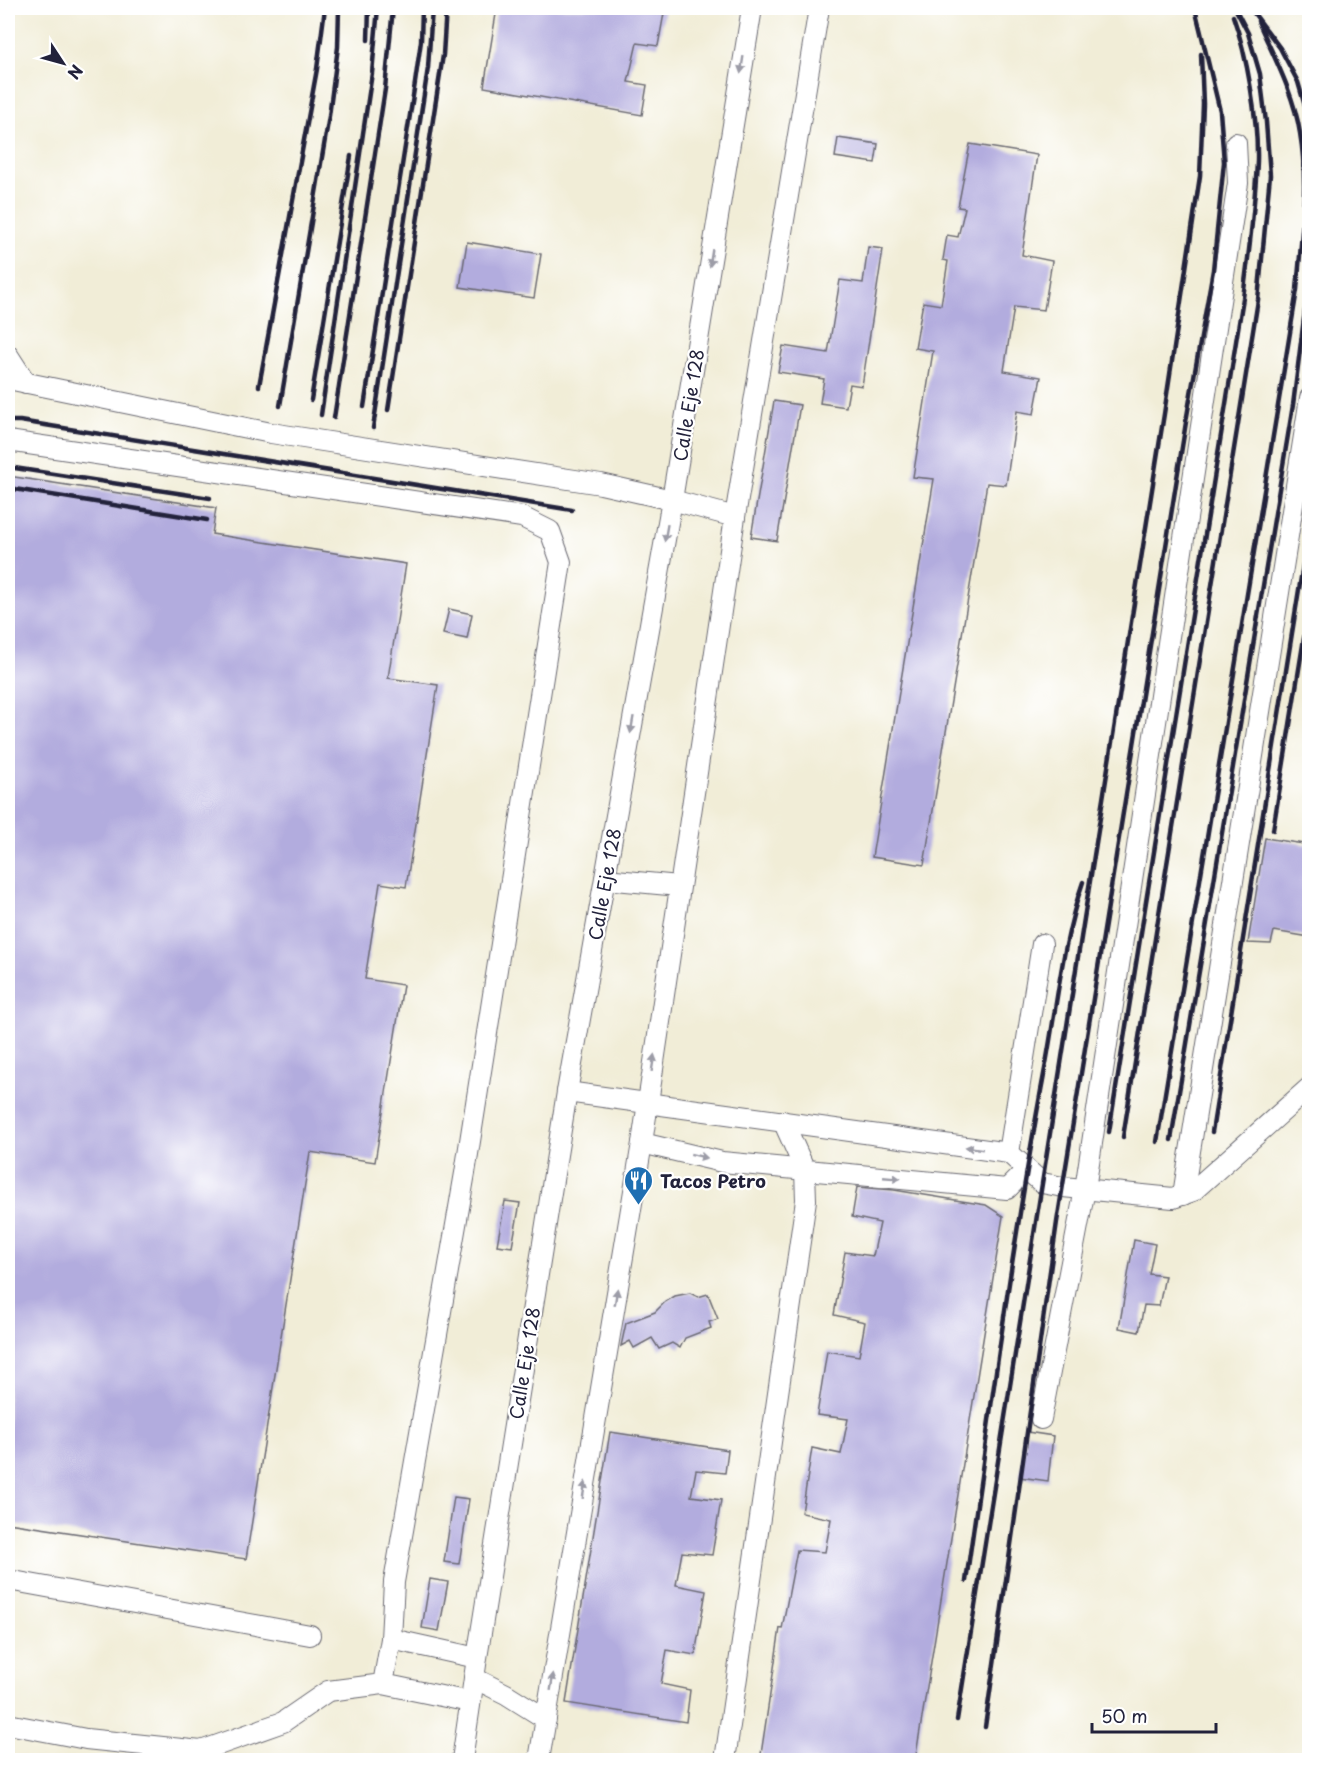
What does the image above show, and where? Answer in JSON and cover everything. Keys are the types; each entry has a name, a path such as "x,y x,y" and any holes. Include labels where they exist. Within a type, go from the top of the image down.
{"street":[{"name":"Calle Eje 128","path":"462,1761 567,1092 672,500 752,8"},
{"path":"539,1761 642,1143 735,517 819,8"},
{"path":"1041,1419 1085,1189 1238,183 1236,143"},
{"path":"8,354 17,381 271,433 601,484 735,517"},
{"path":"1183,1195 1310,398"},
{"path":"8,441 522,517 550,531 561,562 465,1173 394,1582 391,1639 383,1684"},
{"path":"605,879 679,886"},
{"path":"1009,1153 1042,944"},
{"path":"567,1092 1009,1153 1042,1183 1173,1198 1193,1191 1310,1087"},
{"path":"725,1761 806,1200 805,1170 783,1121"},
{"path":"642,1143 722,1162 1007,1190 1026,1170"},
{"path":"8,1580 310,1635"},
{"path":"391,1639 477,1658"},
{"path":"474,1678 506,1694 546,1719"},
{"path":"8,1724 86,1739 201,1751 283,1722 328,1691 383,1684 470,1702"}],"building":[{"path":"497,8 665,8 658,46 637,43 628,82 647,85 642,115 484,87"},
{"path":"838,138 878,144 875,163 835,157"},
{"path":"970,144 1037,155 1022,255 1052,261 1044,310 1014,307 1004,371 1041,377 1034,414 1017,411 1006,485 987,483 924,865 872,857 934,479 913,477 933,351 915,348 923,302 941,305 948,261 943,260 947,235 958,237 965,208 958,207"},
{"path":"467,242 541,254 534,298 460,287"},
{"path":"868,247 883,249 862,386 850,384 846,407 820,403 824,379 778,372 783,346 828,353 840,280 863,283"},
{"path":"774,401 800,405 777,541 751,537"},
{"path":"8,476 216,508 212,534 406,564 388,678 438,685 406,887 380,883 365,979 403,985 375,1162 310,1152 246,1559 8,1523"},
{"path":"449,609 472,614 467,639 443,634"},
{"path":"1265,838 1310,845 1310,937 1274,931 1271,944 1248,943"},
{"path":"857,1187 894,1190 986,1205 1003,1216 915,1761 760,1761 780,1628 782,1629 797,1550 825,1552 831,1519 802,1513 812,1448 841,1454 848,1419 817,1415 827,1351 859,1356 865,1322 834,1315 845,1252 873,1256 880,1223 852,1217"},
{"path":"505,1201 520,1203 512,1247 497,1245"},
{"path":"1134,1240 1155,1244 1149,1274 1165,1276 1159,1306 1144,1305 1139,1332 1119,1328"},
{"path":"690,1293 698,1297 708,1294 718,1319 709,1322 711,1328 685,1338 680,1348 672,1343 659,1349 652,1338 634,1348 630,1341 621,1346 626,1323 655,1312 675,1296"},
{"path":"610,1432 728,1450 725,1473 696,1470 691,1496 721,1500 712,1555 682,1552 676,1585 706,1591 695,1655 667,1650 661,1684 690,1690 686,1722 566,1703"},
{"path":"1027,1432 1053,1436 1048,1481 1020,1477"},
{"path":"454,1497 469,1499 459,1564 444,1562"},
{"path":"430,1579 448,1582 439,1631 422,1628"}],"railway":[{"path":"259,386 317,69 325,8"},
{"path":"280,406 329,116 338,47 339,8"},
{"path":"368,40 369,8"},
{"path":"321,415 372,73 378,8"},
{"path":"334,418 385,89 393,8"},
{"path":"364,407 415,83 421,41 422,8"},
{"path":"373,428 428,68 432,8"},
{"path":"388,410 443,55 446,8"},
{"path":"985,1727 1057,1222 1187,416 1213,270 1224,162 1220,111 1195,8"},
{"path":"1123,1137 1258,300 1270,175 1266,122 1260,74 1248,33 1235,8"},
{"path":"1250,8 1280,48 1298,82 1310,123"},
{"path":"1109,1132 1243,298 1252,229 1257,161 1256,126 1247,68 1233,16"},
{"path":"1157,1142 1297,290 1304,192 1303,153 1297,118 1288,90 1258,21"},
{"path":"957,1720 1200,176 1203,104 1201,54"},
{"path":"311,400 351,156"},
{"path":"1171,1140 1293,405 1310,271"},
{"path":"8,421 20,421 572,510"},
{"path":"8,467 210,498"},
{"path":"8,488 207,520"},
{"path":"1212,1132 1310,521"},
{"path":"1273,830 1310,601"},
{"path":"966,1581 1023,1196 1065,951 1083,882"}],"place":[{"name":"Tacos Petro","path":"639,1206"}]}
